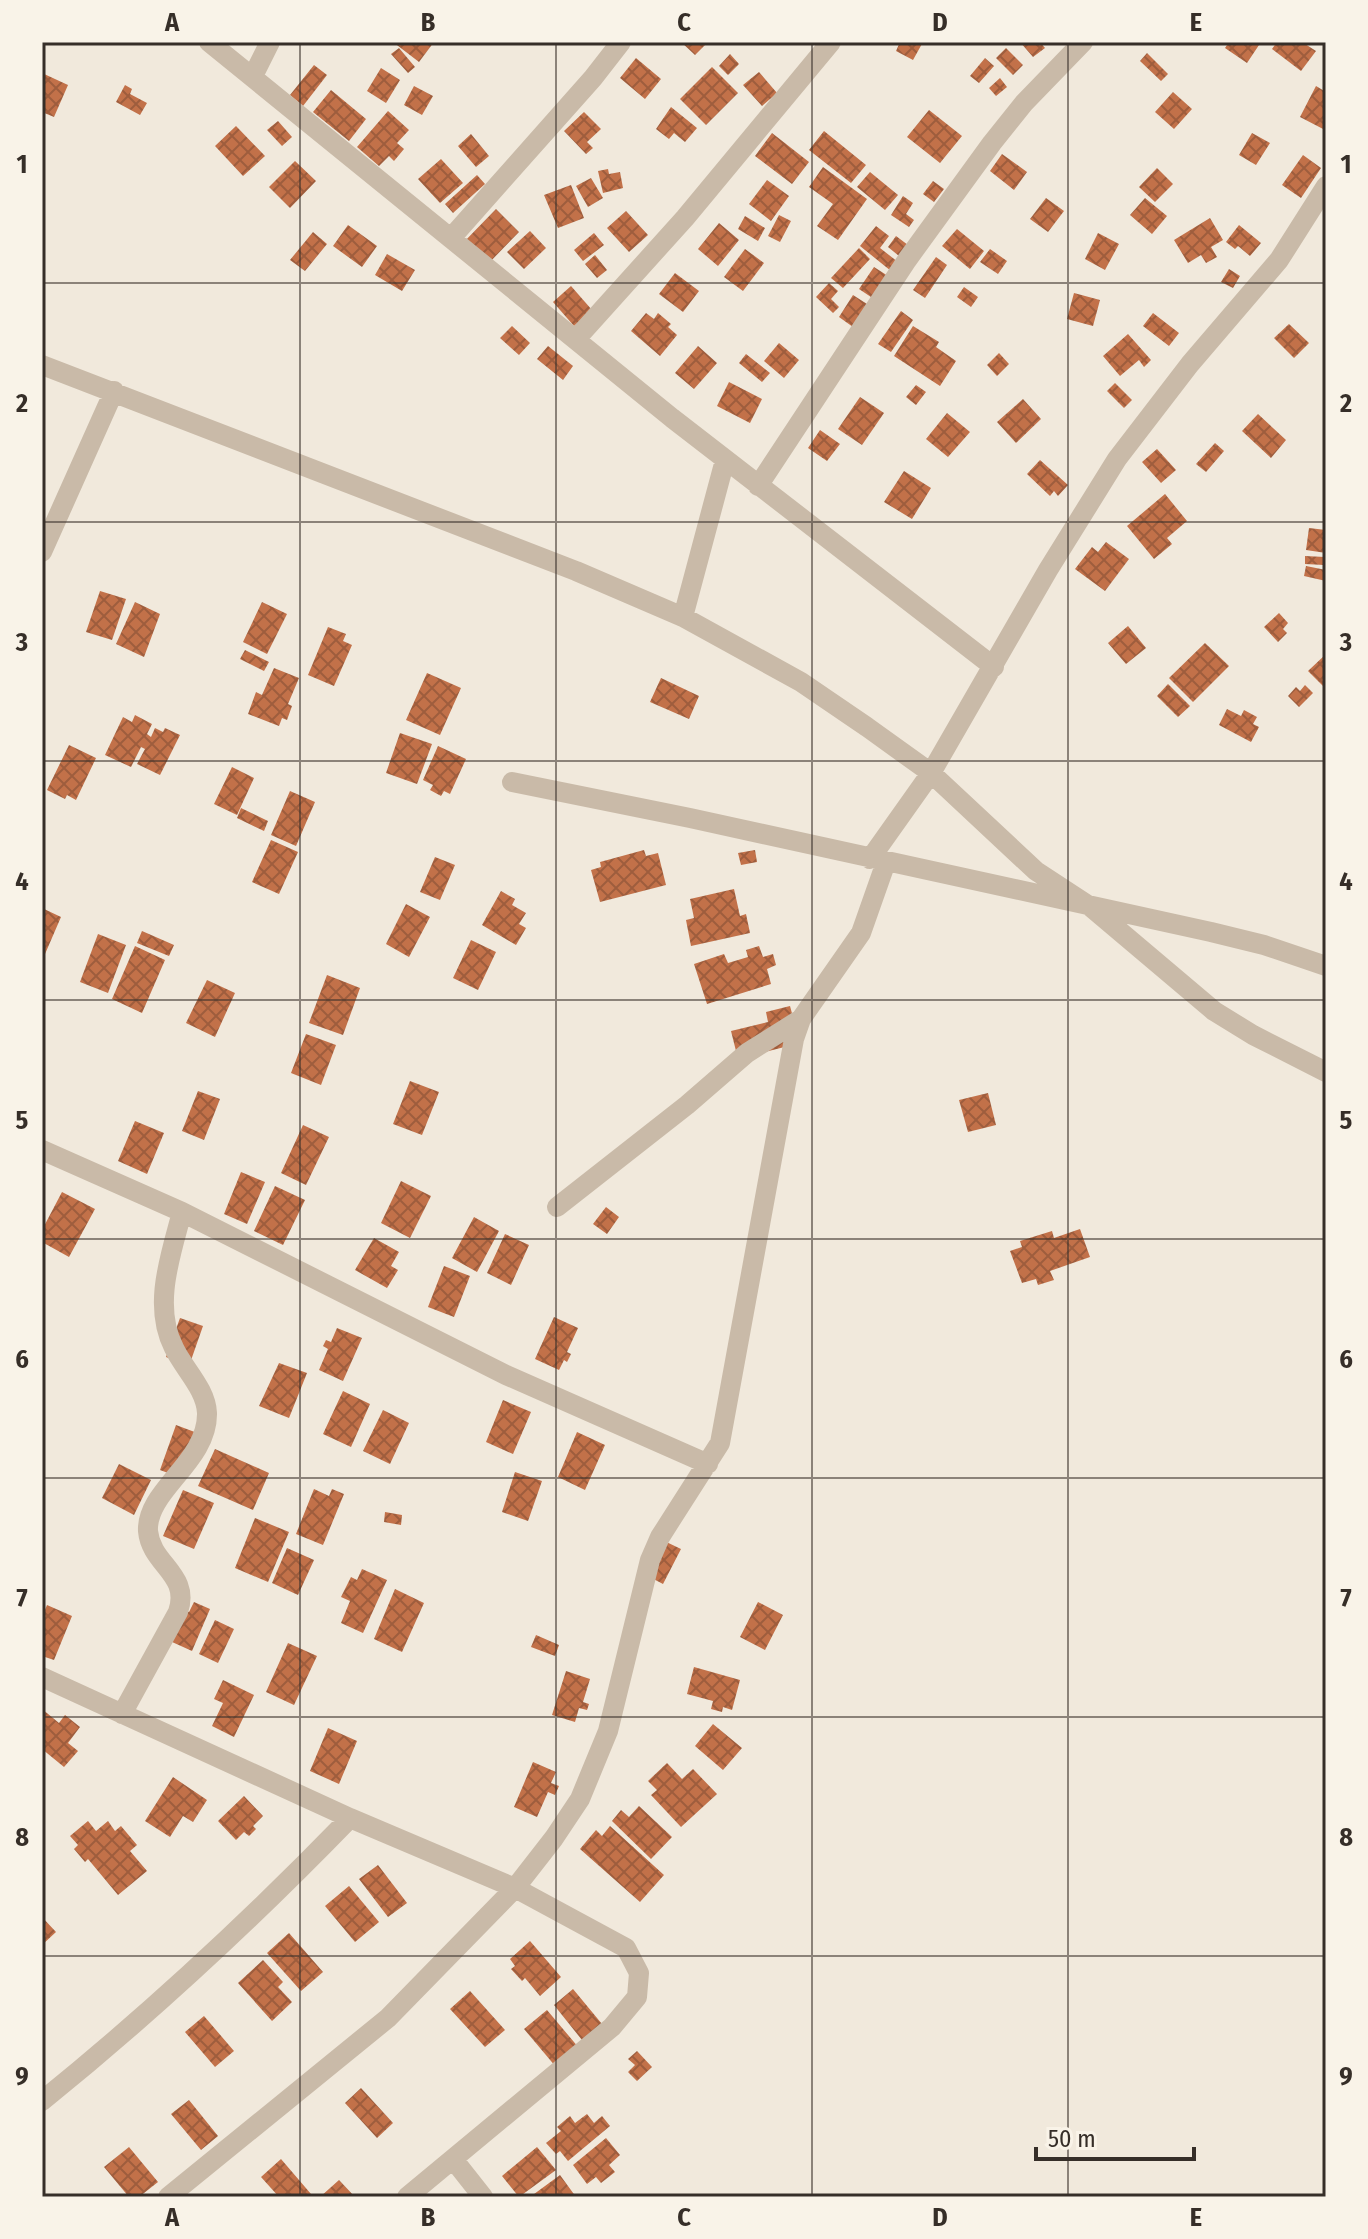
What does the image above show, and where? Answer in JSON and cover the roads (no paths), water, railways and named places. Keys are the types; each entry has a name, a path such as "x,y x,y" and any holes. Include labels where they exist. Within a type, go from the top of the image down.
{"street":[{"path":"209,42 725,460 994,667"},
{"path":"253,76 270,42"},
{"path":"451,238 602,68 621,42"},
{"path":"576,339 685,218 831,42"},
{"path":"758,486 907,260 992,143 1024,103 1083,42"},
{"path":"168,2197 388,2018 515,1888 580,1799 608,1731 650,1560 660,1537 720,1443 794,1039 801,1019 861,933 878,860 994,667 1048,570 1117,459 1190,364 1279,260 1326,186"},
{"path":"42,365 547,559 683,617 801,682 931,773 1036,871 1091,907 1214,1011 1253,1035 1326,1072"},
{"path":"42,552 114,391"},
{"path":"683,617 725,460"},
{"path":"512,782 1264,945 1326,966"},
{"path":"557,1207 687,1105 747,1053 801,1019"},
{"path":"42,1150 182,1212 506,1375 708,1464"},
{"path":"122,1714 178,1612 183,1597 180,1586 150,1539 148,1526 163,1492 193,1457 205,1429 207,1412 201,1393 167,1335 165,1319 164,1290 182,1212"},
{"path":"42,1677 350,1818 515,1888 626,1948 639,1973 637,1997 612,2027 407,2197"},
{"path":"42,2101 210,1955 282,1888 350,1818"},
{"path":"453,2159 483,2197"}]}
